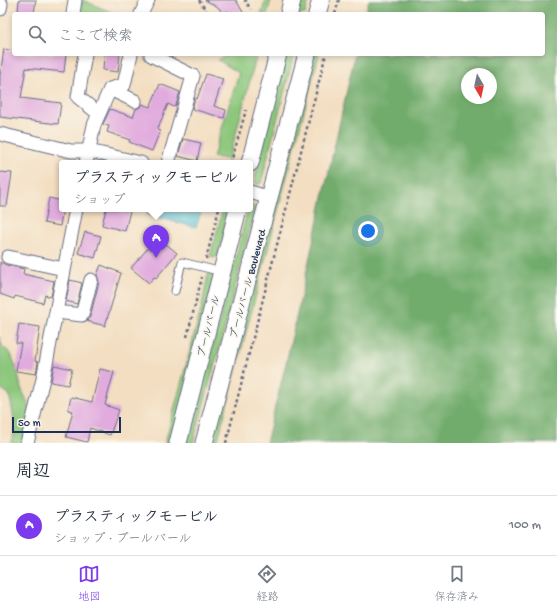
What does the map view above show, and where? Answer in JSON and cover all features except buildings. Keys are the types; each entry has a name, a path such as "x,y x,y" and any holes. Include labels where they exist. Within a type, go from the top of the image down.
{"street":[{"path":"73,12 75,0"},
{"path":"142,12 148,0"},
{"path":"289,12 292,0"},
{"path":"318,12 321,0"},
{"path":"85,56 78,97 98,114"},
{"path":"110,88 124,85 131,56"},
{"path":"153,56 192,76 169,160"},
{"path":"251,160 277,56"},
{"name":"ブールバール Boulevard","path":"204,443 306,56"},
{"path":"88,157 94,125 110,88"},
{"path":"110,88 135,101"},
{"path":"0,134 71,151 88,157 114,160"},
{"path":"253,193 270,198"},
{"path":"27,443 42,379 75,212"},
{"name":"ブールバール","path":"178,443 237,212"},
{"path":"8,257 64,269"},
{"path":"56,312 82,315 92,280"}],"lane":[{"path":"175,291 182,262 222,272"}],"path":[{"path":"199,0 207,12"},
{"path":"246,0 245,1 251,10"},
{"path":"336,12 339,0"},
{"path":"226,443 325,56"},
{"path":"187,339 218,212"}],"green space":[{"path":"82,0 111,12 79,12"},
{"path":"266,0 271,0 268,12 262,12"},
{"path":"299,0 309,0 306,12 296,12"},
{"path":"369,0 557,0 557,443 266,443 287,359 355,56 545,56 545,12 366,12"},
{"path":"225,56 256,56 229,159 213,157 239,73 218,60"},
{"path":"286,56 293,56 261,183 257,185 254,182"},
{"path":"310,56 318,56 217,443 210,443"},
{"path":"253,205 255,208 224,331 193,443 186,443 247,212 253,212"},
{"path":"222,212 229,212 218,256 213,258 210,256"},
{"path":"208,274 215,274 172,443 165,443 201,310"},
{"path":"0,337 2,346 11,354 18,373 21,388 30,408 25,443 11,443 14,431 14,418 9,394 0,388"}],"water":[{"path":"148,212 201,212 196,227 147,215"}],"place":[{"name":"プラスティックモービル","path":"156,258"}]}
